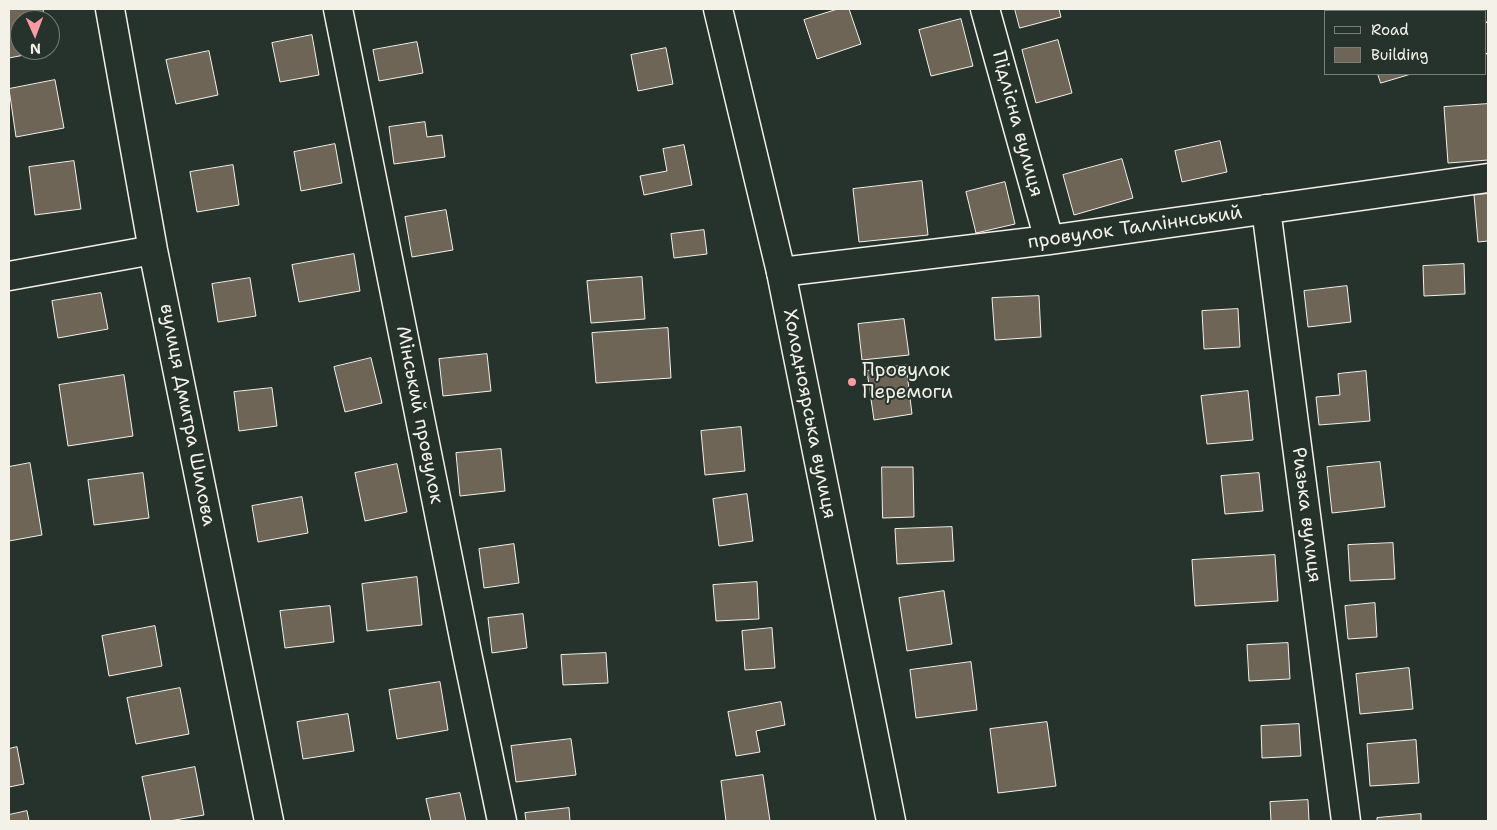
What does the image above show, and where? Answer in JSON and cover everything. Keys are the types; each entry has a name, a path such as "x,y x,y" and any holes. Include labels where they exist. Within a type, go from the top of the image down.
{"street":[{"name":"вулиця Дмитра Шилова","path":"110,9 153,250 268,821"},
{"name":"Мінський провулок","path":"338,9 502,821"},
{"name":"Холодноярська вулиця","path":"718,9 781,272 891,821"},
{"name":"Підлісна вулиця","path":"985,9 1049,240"},
{"name":"провулок Талліннський","path":"781,272 1049,240 1488,178"},
{"name":"Ризька вулиця","path":"1266,209 1346,821"},
{"path":"9,276 153,250"}],"building":[{"path":"9,9 43,9 10,10 9,58"},
{"path":"838,9 849,9 861,44 817,59 804,20"},
{"path":"1015,9 1059,9 1061,17 1020,28"},
{"path":"961,19 973,66 931,76 919,30"},
{"path":"312,35 319,75 280,82 272,43"},
{"path":"1058,40 1072,93 1036,103 1022,50"},
{"path":"417,42 423,73 379,81 373,50"},
{"path":"666,48 673,84 638,91 631,55"},
{"path":"209,51 218,95 176,104 166,60"},
{"path":"1378,75 1408,75 1381,83"},
{"path":"55,80 64,128 16,137 9,89"},
{"path":"1488,104 1488,160 1448,163 1444,107"},
{"path":"425,122 427,137 442,135 445,157 394,164 389,127"},
{"path":"1220,141 1227,172 1182,182 1175,151"},
{"path":"335,144 342,183 301,191 294,152"},
{"path":"684,145 692,185 644,195 640,176 667,171 663,149"},
{"path":"1122,159 1133,198 1074,215 1063,175"},
{"path":"74,161 81,209 35,215 29,167"},
{"path":"233,165 239,205 197,212 190,172"},
{"path":"922,181 928,235 859,242 853,189"},
{"path":"1005,182 1015,224 976,233 966,192"},
{"path":"1488,194 1488,241 1478,242 1474,195"},
{"path":"446,210 453,250 412,257 405,217"},
{"path":"704,230 707,254 674,258 671,234"},
{"path":"354,254 360,291 299,302 292,265"},
{"path":"1464,264 1465,294 1424,296 1423,266"},
{"path":"642,277 645,319 591,323 587,281"},
{"path":"250,278 256,316 218,322 212,284"},
{"path":"1347,286 1351,322 1308,327 1304,291"},
{"path":"101,293 108,329 58,338 52,301"},
{"path":"1039,296 1041,337 995,340 992,298"},
{"path":"1238,309 1240,347 1204,349 1202,311"},
{"path":"904,319 909,355 862,360 858,324"},
{"path":"668,328 671,378 596,383 592,333"},
{"path":"487,354 491,391 443,396 439,359"},
{"path":"371,358 382,403 345,412 334,367"},
{"path":"906,365 912,414 874,420 867,371"},
{"path":"1366,371 1370,421 1319,425 1316,397 1340,395 1338,374"},
{"path":"124,375 133,436 68,446 59,385"},
{"path":"272,388 277,426 239,431 234,392"},
{"path":"1248,391 1253,440 1207,444 1201,396"},
{"path":"741,427 745,471 705,475 701,431"},
{"path":"501,449 505,491 460,496 456,453"},
{"path":"1380,462 1385,507 1332,513 1327,467"},
{"path":"30,463 42,535 9,541 9,467"},
{"path":"397,464 407,512 365,521 355,473"},
{"path":"882,467 913,467 914,517 883,518"},
{"path":"143,473 149,518 94,525 88,480"},
{"path":"1259,473 1263,511 1225,514 1221,476"},
{"path":"747,494 753,541 719,546 713,499"},
{"path":"302,497 308,533 258,542 252,506"},
{"path":"952,527 954,561 897,564 895,529"},
{"path":"1393,543 1395,579 1350,581 1348,545"},
{"path":"514,544 519,583 484,588 479,549"},
{"path":"1275,555 1278,601 1195,606 1192,560"},
{"path":"417,577 422,625 367,631 362,584"},
{"path":"757,582 759,619 716,621 713,585"},
{"path":"944,591 952,644 907,651 899,598"},
{"path":"1375,603 1377,637 1348,639 1345,606"},
{"path":"330,606 334,642 285,648 280,611"},
{"path":"523,614 527,648 492,653 488,618"},
{"path":"155,626 162,666 109,676 102,636"},
{"path":"772,628 775,668 745,670 742,631"},
{"path":"1288,643 1290,679 1249,681 1247,645"},
{"path":"606,653 608,683 563,685 561,655"},
{"path":"971,662 977,710 916,718 910,670"},
{"path":"1409,668 1413,709 1360,714 1356,674"},
{"path":"440,682 448,730 397,739 389,690"},
{"path":"180,688 189,734 136,744 127,698"},
{"path":"781,702 785,725 756,731 760,752 736,756 728,712"},
{"path":"348,714 354,751 303,759 297,722"},
{"path":"1047,722 1056,786 998,793 990,729"},
{"path":"1299,724 1301,756 1262,758 1261,726"},
{"path":"571,739 576,775 516,782 511,746"},
{"path":"1416,740 1419,783 1370,786 1367,744"},
{"path":"17,747 24,784 9,787 9,749"},
{"path":"195,767 204,815 169,821 151,821 142,777"},
{"path":"763,775 770,821 726,821 721,781"},
{"path":"460,793 466,821 431,821 426,799"},
{"path":"1308,800 1309,821 1271,821 1270,802"},
{"path":"569,808 570,821 526,821 525,813"},
{"path":"27,811 29,821 9,821 9,815"},
{"path":"1421,814 1421,821 1377,821 1377,818"}],"place":[{"name":"Провулок Перемоги","path":"852,382"}]}
